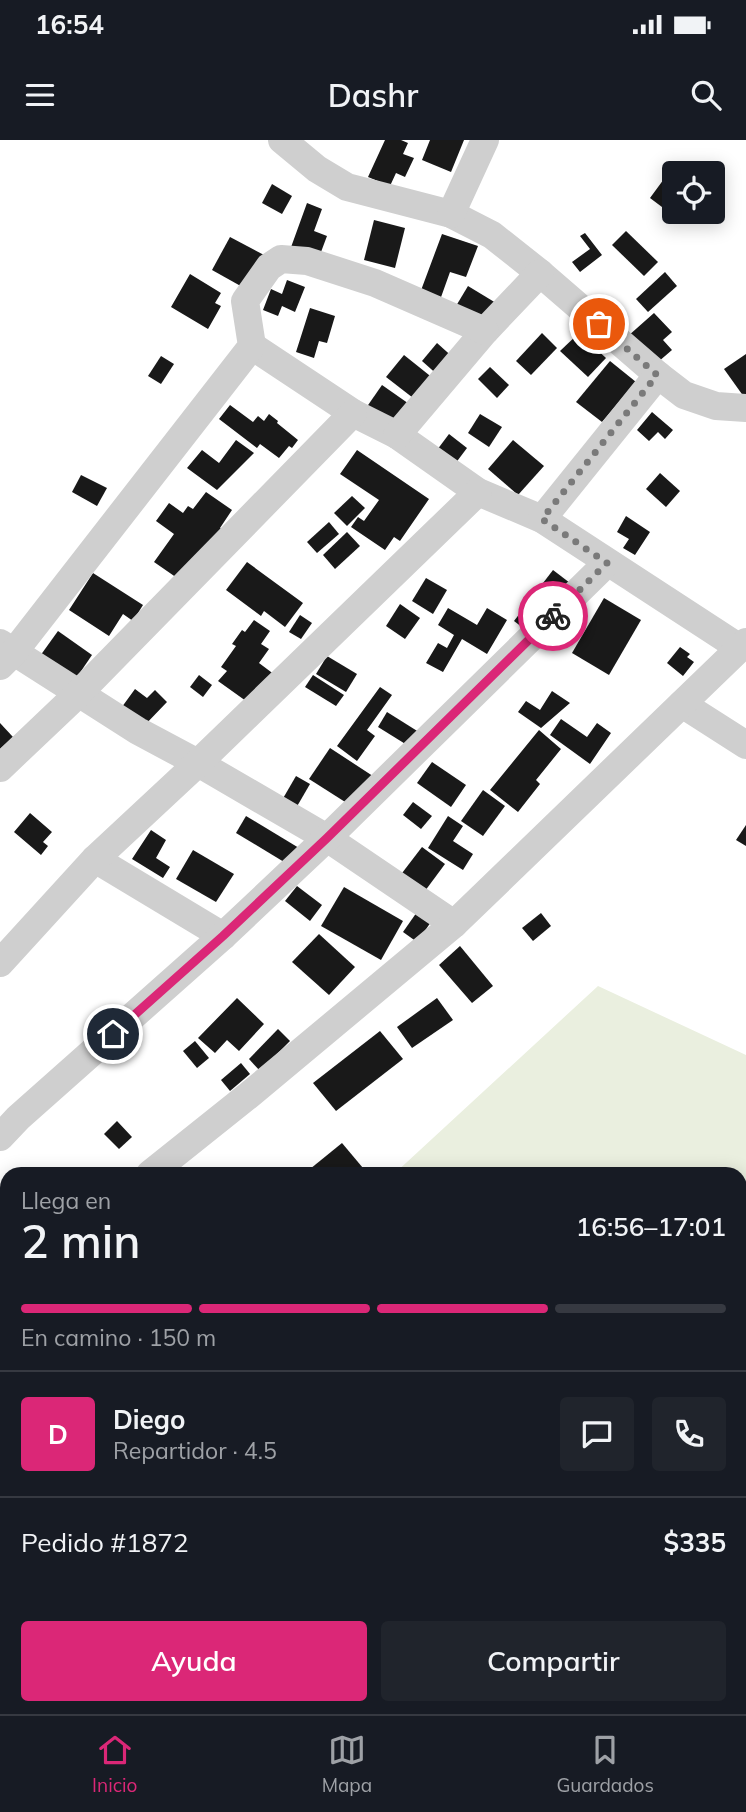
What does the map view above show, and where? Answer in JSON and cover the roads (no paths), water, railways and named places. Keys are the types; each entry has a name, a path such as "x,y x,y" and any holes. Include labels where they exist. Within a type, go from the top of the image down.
{"street":[{"path":"282,140 317,169 347,187 451,214 492,235 684,395 716,405 746,408"},
{"path":"451,214 485,140"},
{"path":"454,924 327,838 138,731 79,693 5,654 252,346 245,300 269,267 281,259 307,261 375,283 485,331"},
{"path":"397,435 485,331 540,273"},
{"path":"159,1167 454,924 743,645 607,563 542,519 478,492 397,435 353,412 252,346"},
{"path":"542,519 657,375"},
{"path":"0,768 79,693 353,412"},
{"path":"0,963 95,859 478,492"},
{"path":"0,1137 223,936 327,838 607,563"},
{"path":"682,704 746,746"},
{"path":"95,859 223,936"}]}
